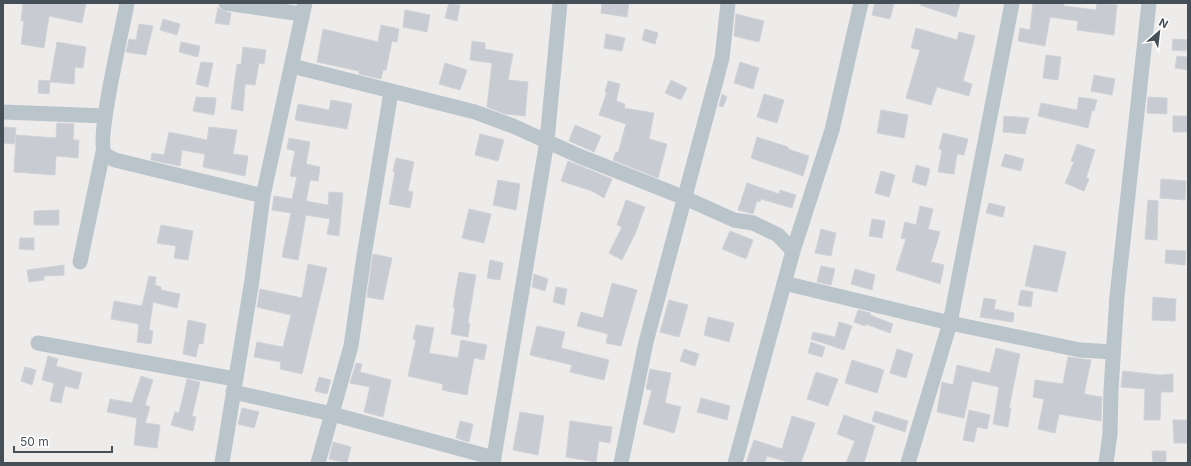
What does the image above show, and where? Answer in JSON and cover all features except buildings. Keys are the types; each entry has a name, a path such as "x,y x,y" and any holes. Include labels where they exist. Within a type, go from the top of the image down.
{"street":[{"path":"80,262 103,152 105,116 128,3"},
{"path":"222,463 263,196 304,9 226,3"},
{"path":"38,343 234,386 494,461 547,141 560,3"},
{"path":"621,463 646,342 722,58 728,3"},
{"path":"735,463 793,250 832,130 861,3"},
{"path":"908,463 950,323 1012,3"},
{"path":"1106,463 1110,434 1113,352 1148,3"},
{"path":"292,66 475,112 513,126 580,156 685,198 734,220 753,223 760,226 778,235 793,250"},
{"path":"318,463 351,346 391,92"},
{"path":"3,112 105,116"},
{"path":"103,152 115,160 263,196"},
{"path":"784,284 950,323 1080,350 1113,352"}]}
